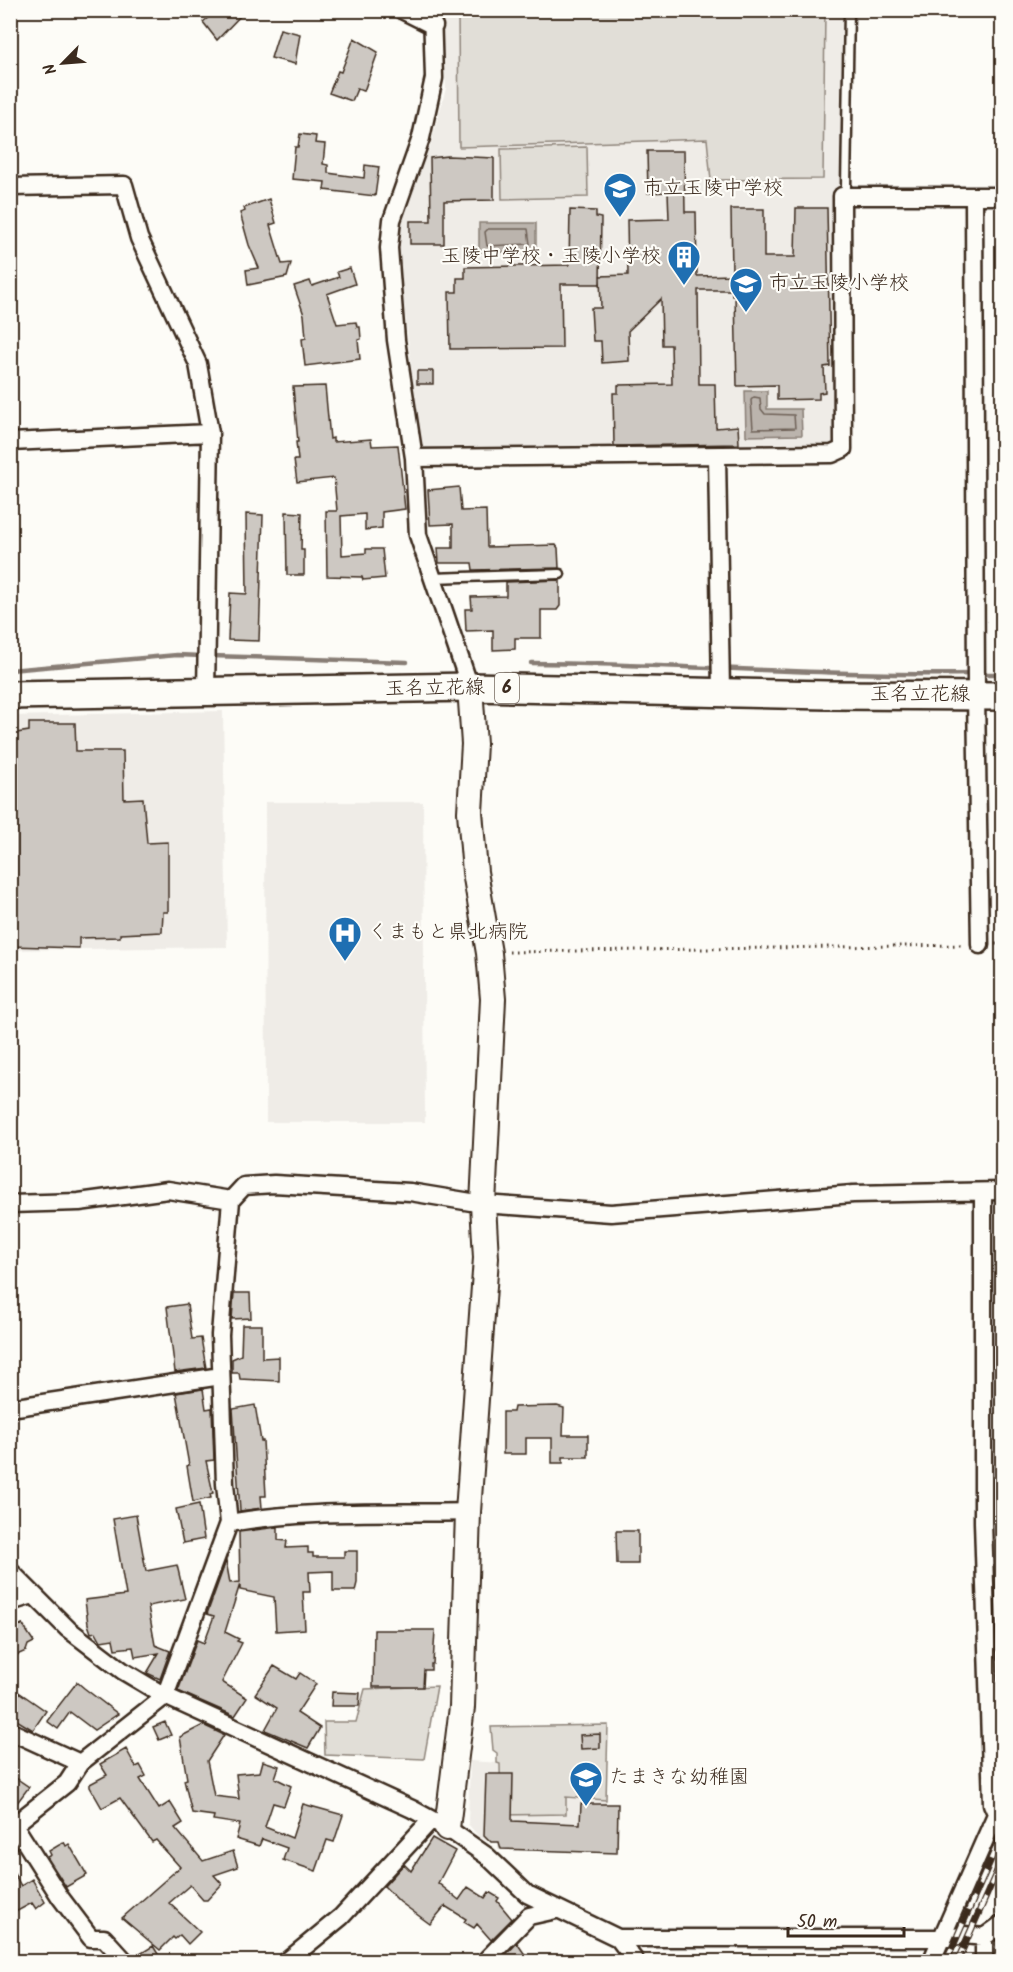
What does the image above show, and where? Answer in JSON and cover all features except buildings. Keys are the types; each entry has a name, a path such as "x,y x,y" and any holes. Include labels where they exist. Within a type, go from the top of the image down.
{"main road":[{"name":"玉名立花線","path":"10,695 721,683 826,695 1002,696"}],"street":[{"path":"286,1962 341,1917 439,1824 462,1707 468,1512 486,1258 483,1204 493,999 489,953 475,872 470,812 474,744 470,687 418,535 414,458 396,340 389,248 392,220 421,138 434,78 433,18 402,10"},
{"path":"10,187 124,185 139,238 198,364 210,433 206,693"},
{"path":"414,458 832,454 843,449 843,196 1002,196"},
{"path":"974,196 976,695 980,945"},
{"path":"10,442 210,433"},
{"path":"717,456 721,683"},
{"path":"126,1962 104,1938 91,1938 78,1923 13,1827 67,1783 80,1762 165,1696 229,1523 220,1335 231,1200 244,1186 274,1184 411,1192 483,1204 611,1213 853,1194 1002,1191"},
{"path":"10,1204 79,1202 168,1190 231,1200"},
{"path":"931,1962 999,1806 992,1804 983,1522 983,1192"},
{"path":"10,1408 221,1376"},
{"path":"229,1523 258,1518 339,1513 468,1512"},
{"path":"10,1571 68,1629 123,1671 165,1696 439,1824 487,1856 527,1894 618,1938 942,1938 963,1935 984,1937 1002,1924"},
{"path":"10,1602 33,1595"},
{"path":"10,1731 80,1762"},
{"path":"484,1962 529,1916 556,1910"},
{"path":"984,1937 984,1962"},
{"path":"618,1938 636,1962"}],"lane":[{"path":"843,196 846,187 849,10"},
{"path":"432,578 560,574"}],"path":[{"path":"489,953 1002,944"}],"shaded area":[{"name":"市立玉陵中学校","path":"441,11 845,11 838,444 829,449 421,453 396,233 402,202 430,147 446,88"},
{"path":"458,11 825,11 823,179 711,180 707,139 459,147"},
{"path":"587,147 588,197 502,199 501,149"},
{"path":"223,711 227,947 11,950 10,716"},
{"name":"くまもと県北病院","path":"265,802 423,802 425,1122 266,1122"},
{"path":"437,1686 424,1759 325,1755 324,1722 356,1722 365,1689"},
{"path":"608,1725 606,1800 566,1797 566,1814 501,1815 500,1764 497,1763 497,1753 493,1750 491,1727"},
{"name":"たまきな幼稚園","path":"470,1761 500,1763 566,1814 566,1797 606,1800 606,1850 498,1849 498,1842 480,1838 468,1824"}],"water":[{"path":"479,223 536,223 536,252 479,252"},
{"path":"745,391 767,391 767,409 801,409 802,435 746,436"}],"waterway":[{"path":"10,670 177,655 202,656"},
{"path":"211,656 407,662"},
{"path":"531,663 972,674"},
{"path":"981,674 1002,674"}],"railway":[{"path":"946,1962 1002,1834"},
{"path":"957,1962 1002,1860"}],"place":[{"name":"市立玉陵中学校","path":"620,218"},
{"name":"玉陵中学校・玉陵小学校","path":"684,286"},
{"name":"市立玉陵小学校","path":"746,313"},
{"name":"くまもと県北病院","path":"345,962"},
{"name":"たまきな幼稚園","path":"586,1807"}]}
